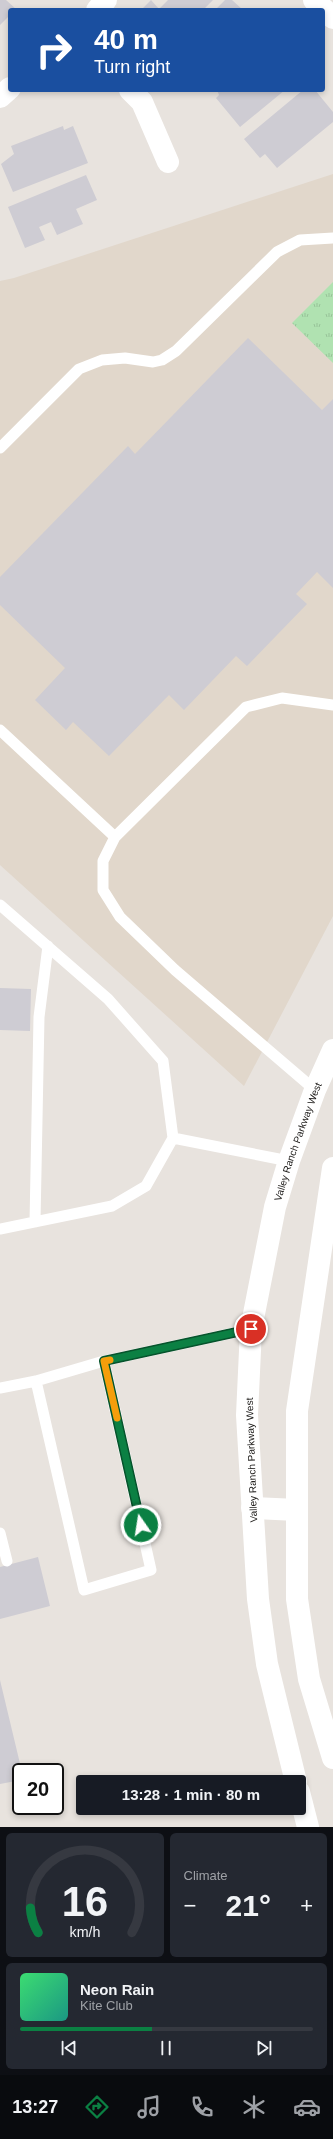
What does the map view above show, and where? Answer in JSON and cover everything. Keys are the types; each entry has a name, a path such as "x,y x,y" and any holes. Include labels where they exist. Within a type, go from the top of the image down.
{"main road":[{"path":"99,8 106,0"},
{"path":"314,0 322,8"},
{"path":"325,10 333,18"},
{"path":"0,97 8,90"},
{"path":"132,92 142,102 168,162"},
{"name":"Valley Ranch Parkway West","path":"294,1775 267,1664 258,1599 247,1415 251,1329 275,1207 289,1161 315,1090 333,1050"},
{"path":"333,1168 297,1411 297,1599 309,1679 333,1758"},
{"path":"252,1508 297,1510"},
{"path":"305,1815 308,1827"}],"lane":[{"path":"0,448 80,369 102,360 125,358 140,361 162,360 176,351 277,252 300,240 333,238"},
{"path":"315,1090 175,970 120,917 103,890 102,861 115,837 246,707 282,698 333,705"},
{"path":"0,730 115,837"},
{"path":"0,905 108,999 163,1061 173,1138 146,1186 112,1206 0,1229"},
{"path":"34,1222 39,1017 48,946"},
{"path":"173,1138 289,1161"},
{"path":"0,1388 36,1380 104,1361 251,1329"},
{"path":"36,1380 84,1590 151,1570 104,1361"},
{"path":"0,1533 7,1561"}],"shaded area":[{"path":"333,174 333,916 244,1086 0,865 0,281 14,278"}],"green space":[{"path":"333,282 333,363 292,323"}],"building":[{"path":"0,0 6,0 15,8 8,8 8,17 0,25"},
{"path":"151,0 158,8 143,8"},
{"path":"168,0 213,0 205,8 160,8"},
{"path":"225,0 232,0 241,8 217,8"},
{"path":"218,92 283,92 240,127 216,98 219,95"},
{"path":"301,92 317,92 333,112 333,122 277,168 265,154 260,158 244,139"},
{"path":"63,126 64,130 73,126 88,163 13,192 1,164 14,154 11,146"},
{"path":"86,175 97,200 76,209 83,224 57,235 51,222 39,227 45,240 25,248 8,207"},
{"path":"248,338 322,410 333,399 333,588 317,572 296,594 307,604 247,666 236,656 184,710 169,695 109,756 73,722 66,730 35,700 65,668 0,605 0,577 128,446 135,454"},
{"path":"0,988 31,989 30,1031 0,1030"},
{"path":"38,1557 50,1606 0,1619 0,1567"},
{"path":"0,1680 20,1763 12,1763 12,1782 0,1784"}],"slow traffic":[{"path":"110,1360 104,1361 117,1418"}],"route":[{"path":"141,1525 104,1361 251,1329"}]}
